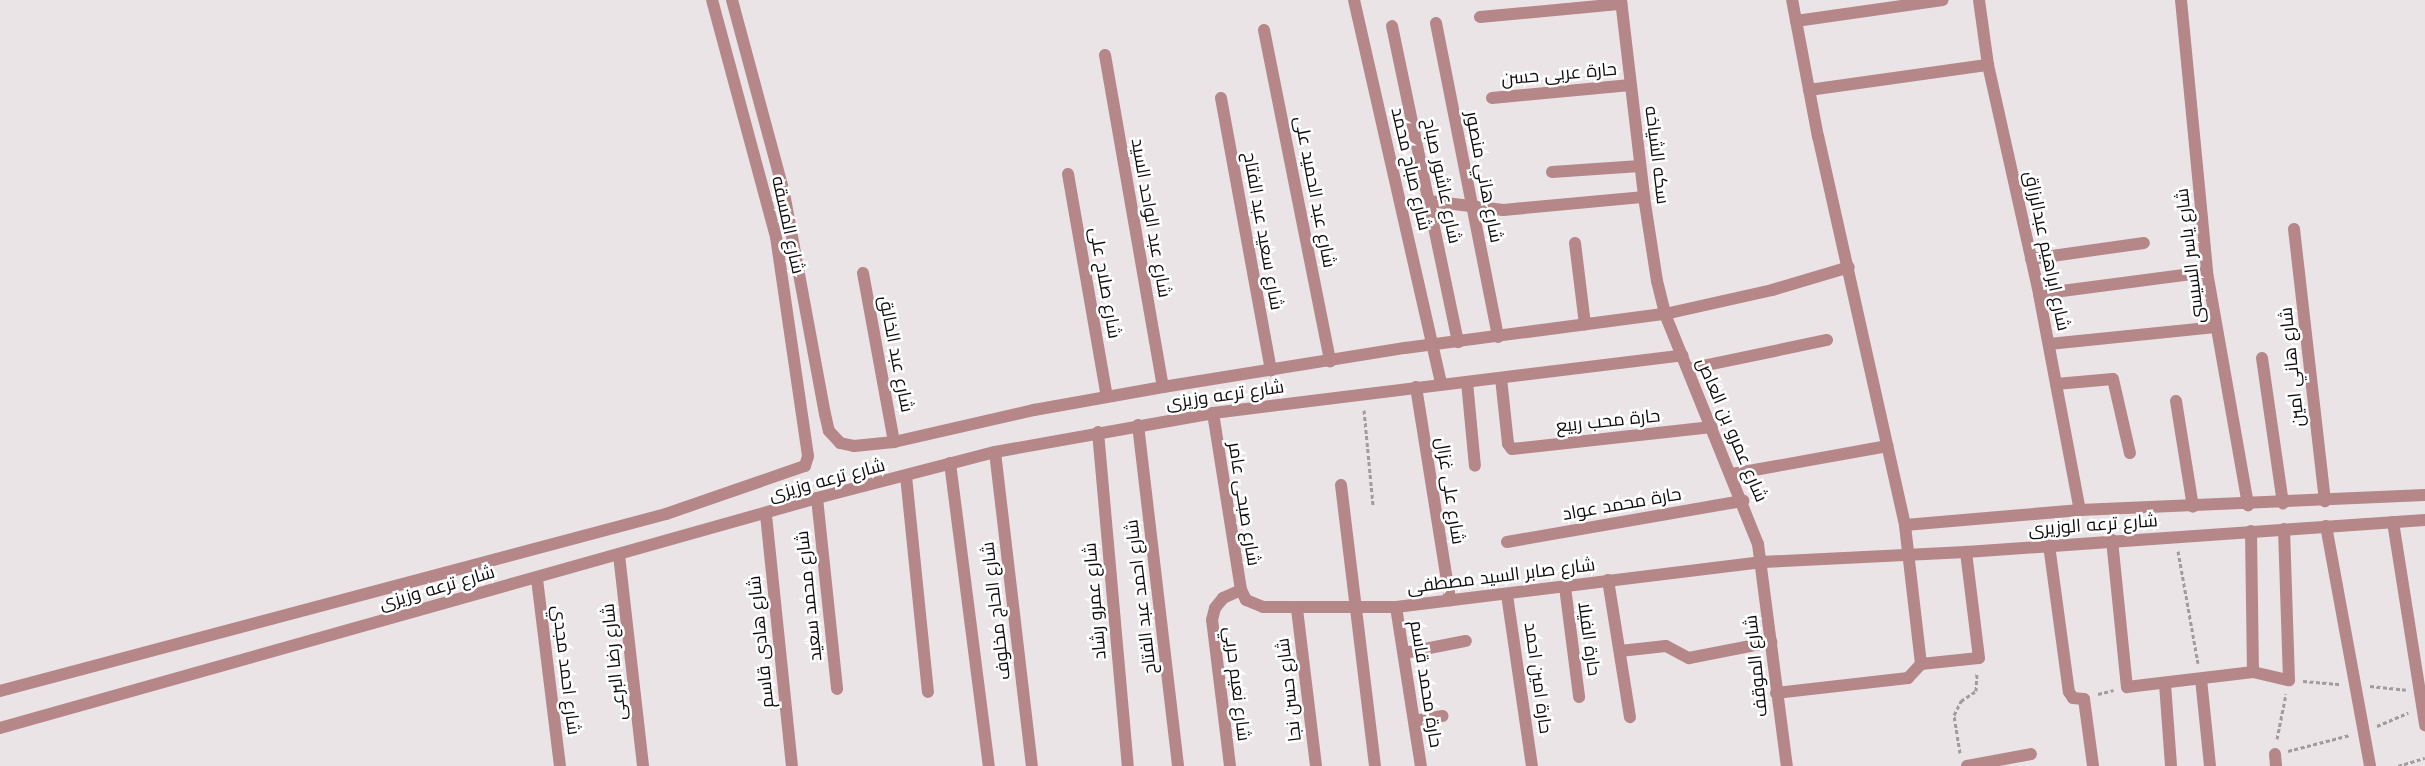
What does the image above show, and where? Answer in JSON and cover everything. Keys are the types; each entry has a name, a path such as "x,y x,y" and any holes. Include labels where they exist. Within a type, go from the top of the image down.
{"street":[{"name":"شارع المسقه","path":"712,0 776,237 806,462"},
{"name":"شارع المسقه","path":"732,0 784,193 829,431 840,443"},
{"name":"شارع صباح محمد","path":"1354,0 1441,384"},
{"path":"1792,0 1809,90 1905,525 1921,664"},
{"path":"1796,21 1943,0"},
{"name":"شارع ابراهيم عبدالرزاق","path":"1979,0 1988,66 2039,294 2080,510"},
{"name":"شارع ياسر السيسى","path":"2181,0 2207,272 2248,505"},
{"path":"1480,16 1621,2"},
{"name":"سكه الشياخه","path":"1621,2 1644,197 1665,314"},
{"name":"شارع هاني منصور","path":"1436,23 1498,337"},
{"name":"شارع عاشور صباح","path":"1392,26 1458,342"},
{"name":"شارع عبد الحميد على","path":"1264,30 1330,361"},
{"name":"شارع عبد الواحد السيد","path":"1105,55 1162,387"},
{"path":"1809,90 1988,66"},
{"name":"حارة عربى حسن","path":"1492,98 1630,85"},
{"name":"شارع سعيد عبد الفتاح","path":"1221,98 1271,370"},
{"path":"1552,172 1640,166"},
{"name":"شارع صلاح على","path":"1068,174 1107,397"},
{"path":"1428,201 1471,207 1531,208 1644,197"},
{"name":"شارع هاني امين","path":"2294,229 2325,501"},
{"path":"1575,242 1585,324"},
{"path":"2031,259 2144,243"},
{"name":"شارع ترعه وزيزى","path":"840,443 854,446 894,442 1034,410 1162,387 1458,342 1665,314 1772,290 1849,267"},
{"path":"2039,294 2207,272"},
{"name":"شارع عبد الخالق","path":"863,273 894,442"},
{"name":"شارع عمرو بن العاص","path":"1665,314 1743,501 1762,562"},
{"path":"2048,344 2216,327"},
{"path":"1688,370 1827,340"},
{"name":"شارع ترعه وزيزى","path":"0,728 766,515 817,498 995,452 1098,432 1213,413 1682,355"},
{"path":"2262,358 2283,503"},
{"name":"حارة محب ربيع","path":"1501,378 1509,447 1712,427"},
{"path":"2056,384 2113,379 2130,453"},
{"path":"1467,382 1475,466"},
{"name":"شارع على غزال","path":"1416,387 1450,600"},
{"path":"2176,401 2193,507"},
{"name":"شارع صبحى عامر","path":"1213,413 1243,595"},
{"name":"شارع احمد عبد الفتاح","path":"1138,425 1178,766"},
{"name":"شارع عمرو رشاد","path":"1098,432 1128,766"},
{"path":"1732,474 1888,446"},
{"name":"شارع الحاج مخلوف","path":"995,452 1032,766"},
{"name":"شارع ترعه وزيزى","path":"0,691 666,514 800,469 806,462"},
{"path":"950,463 989,766"},
{"path":"906,476 928,692"},
{"path":"1341,485 1358,608 1375,766"},
{"name":"شارع ترعه الوزيرى","path":"1905,525 2080,510 2248,505 2425,495"},
{"name":"شارع محمد سعيد","path":"817,498 837,690"},
{"name":"حارة محمد عواد","path":"1507,542 1743,501"},
{"name":"شارع هادى قاسم","path":"766,515 792,766"},
{"name":"شارع ترعه الوزيرى","path":"1762,562 1966,552 2112,540 2425,520"},
{"path":"2393,522 2418,691 2425,725"},
{"path":"2326,526 2370,766"},
{"path":"2112,540 2127,687 2165,684 2253,672 2289,680 2284,529"},
{"path":"2251,531 2253,672"},
{"path":"2049,545 2069,692 2073,698 2084,699 2093,766"},
{"path":"1776,693 1908,678 1921,664 1979,658 1966,552"},
{"name":"شارع رضا البرعى","path":"619,555 643,766"},
{"name":"شارع صابر السيد مصطفى","path":"1243,595 1263,607 1297,609 1396,608 1762,562"},
{"name":"شارع الموقف","path":"1762,562 1776,693 1787,766"},
{"name":"شارع احمد مجدي","path":"537,579 560,766"},
{"path":"1608,580 1630,717"},
{"name":"حارة الفيلا","path":"1564,587 1579,696"},
{"name":"شارع نعيم حربي","path":"1230,766 1212,620 1215,608 1224,598 1243,595"},
{"name":"حارة امين احمد","path":"1507,595 1532,766"},
{"name":"حارة محمد قاسم","path":"1396,608 1421,766"},
{"name":"شارع حسن نجا","path":"1297,609 1316,766"},
{"path":"1404,653 1466,641"},
{"path":"1620,651 1666,646 1689,658 1771,642"},
{"path":"2201,678 2210,766"},
{"path":"2165,684 2171,766"},
{"path":"1414,721 1443,716"},
{"path":"1964,762 2031,754"}],"path":[{"path":"1362,394 1373,506"},
{"path":"2176,536 2201,678"},
{"path":"1964,762 1954,715 1961,701 1976,691 1979,658"},
{"path":"2418,691 2289,680 2275,760 2363,732 2423,708"},
{"path":"2084,699 2127,687"},
{"path":"2398,766 2425,758"}]}
